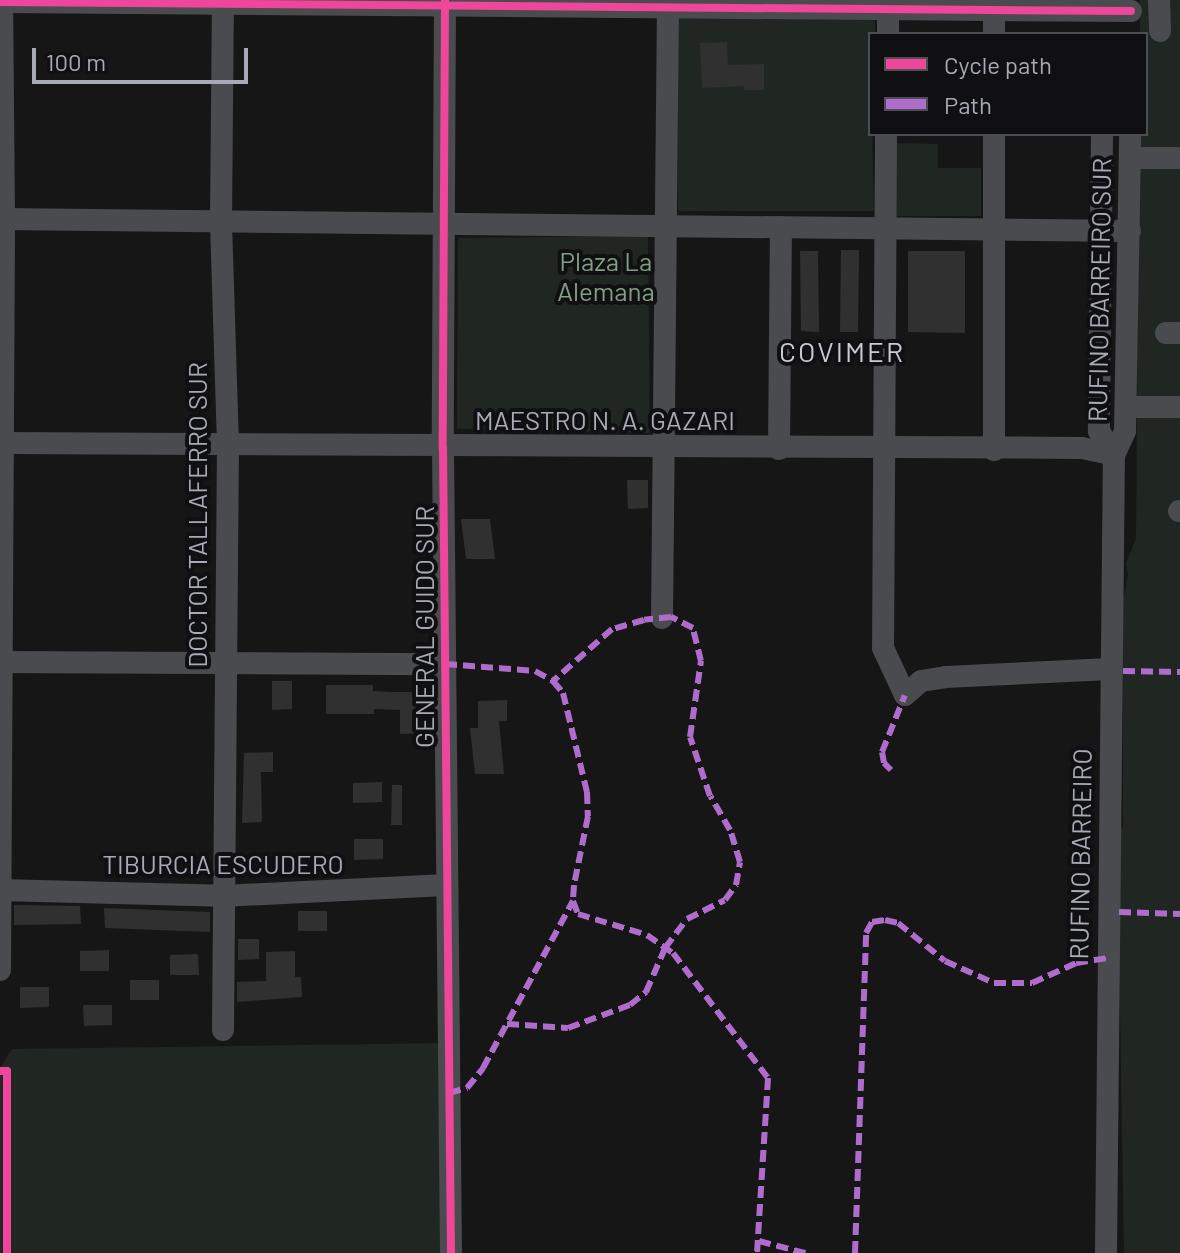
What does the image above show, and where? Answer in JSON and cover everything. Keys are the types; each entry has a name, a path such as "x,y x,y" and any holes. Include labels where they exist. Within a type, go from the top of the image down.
{"street":[{"path":"1159,0 1160,31"},
{"path":"0,970 1,1 888,4 994,10 1104,6 1131,15"},
{"name":"DOCTOR TALLAFERRO SUR","path":"223,2 221,221 228,445 223,1030"},
{"name":"GENERAL GUIDO SUR","path":"445,3 443,448 451,1253"},
{"path":"662,618 668,4"},
{"path":"888,4 888,32"},
{"path":"1104,6 1104,32"},
{"path":"994,10 994,32"},
{"path":"886,136 883,648 905,695 921,681 946,677 1110,669"},
{"path":"994,136 994,450"},
{"name":"RUFINO BARREIRO SUR","path":"1102,136 1099,431 1114,455"},
{"name":"RUFINO BARREIRO SUR","path":"1114,455 1125,431 1130,136"},
{"path":"1130,158 1180,158"},
{"path":"2,219 1130,231"},
{"path":"779,449 781,227"},
{"path":"1126,407 1180,407"},
{"name":"MAESTRO N. A. GAZARI","path":"1,443 443,448 1082,448 1114,455"},
{"name":"RUFINO BARREIRO","path":"1106,1253 1114,455"},
{"path":"1,662 445,664"},
{"name":"TIBURCIA ESCUDERO","path":"1,890 222,896 446,885"}],"green space":[{"path":"1140,0 1180,0 1180,1253 1124,1253 1117,832 1123,827 1123,600 1128,575 1126,563 1136,539 1139,136 1148,136 1148,32 1140,32"},
{"path":"678,19 875,19 875,32 868,32 868,136 872,136 874,211 678,211"},
{"path":"896,143 938,144 938,168 981,168 981,216 895,216"},
{"name":"Plaza La Alemana","path":"648,236 650,433 457,429 458,238"},
{"path":"448,1043 451,1253 0,1253 0,1068 12,1049"}],"building":[{"path":"727,42 728,65 764,64 764,90 744,90 744,86 702,88 700,43"},
{"path":"841,250 859,250 858,332 840,332"},
{"path":"800,251 818,251 819,332 801,331"},
{"path":"908,251 965,251 965,333 908,332"},
{"path":"627,480 648,480 648,508 628,509"},
{"path":"461,519 490,519 495,559 466,559"},
{"path":"272,681 292,681 292,709 272,710"},
{"path":"326,685 373,685 373,691 431,692 429,733 400,734 400,710 374,709 374,714 326,714"},
{"path":"507,700 507,721 499,721 504,774 475,774 470,728 478,728 478,701"},
{"path":"273,752 273,772 261,772 262,822 242,823 244,753"},
{"path":"382,782 382,802 353,803 353,783"},
{"path":"392,785 402,785 402,825 391,825"},
{"path":"354,839 383,839 383,859 354,860"},
{"path":"14,905 80,906 81,924 14,925"},
{"path":"104,908 210,912 210,932 105,928"},
{"path":"298,911 327,911 327,931 298,931"},
{"path":"238,939 259,939 259,959 238,960"},
{"path":"109,950 109,971 80,971 80,951"},
{"path":"295,951 295,977 301,977 302,997 237,1002 237,982 266,981 266,952"},
{"path":"198,954 199,975 170,975 170,955"},
{"path":"130,980 159,980 159,1000 130,1000"},
{"path":"20,987 49,987 49,1007 20,1008"},
{"path":"83,1005 112,1005 112,1025 84,1026"}],"marked path":[{"path":"507,1024 568,1028 630,1005 646,992 665,948 687,919 725,900 736,885 740,862 730,830 710,796 690,737 701,661 693,628 671,617 644,620 612,629 553,681"},
{"path":"445,664 535,671 553,681 563,693 587,792 588,816 574,885 573,901 578,914 647,935 673,953 768,1078 757,1253"},
{"path":"1123,671 1180,672"},
{"path":"891,770 884,763 882,752 905,695"},
{"path":"449,1093 467,1088 483,1068 573,901"},
{"path":"1119,912 1180,914"},
{"path":"855,1253 866,933 872,922 885,920 898,923 945,961 994,983 1032,983 1076,963 1107,958"},
{"path":"759,1241 805,1253"}],"cycle path":[{"path":"445,0 443,448 451,1253"},
{"path":"0,2 1131,11"},
{"path":"0,1071 7,1071 7,1253"}],"district":[{"name":"COVIMER","path":"842,351"}]}
